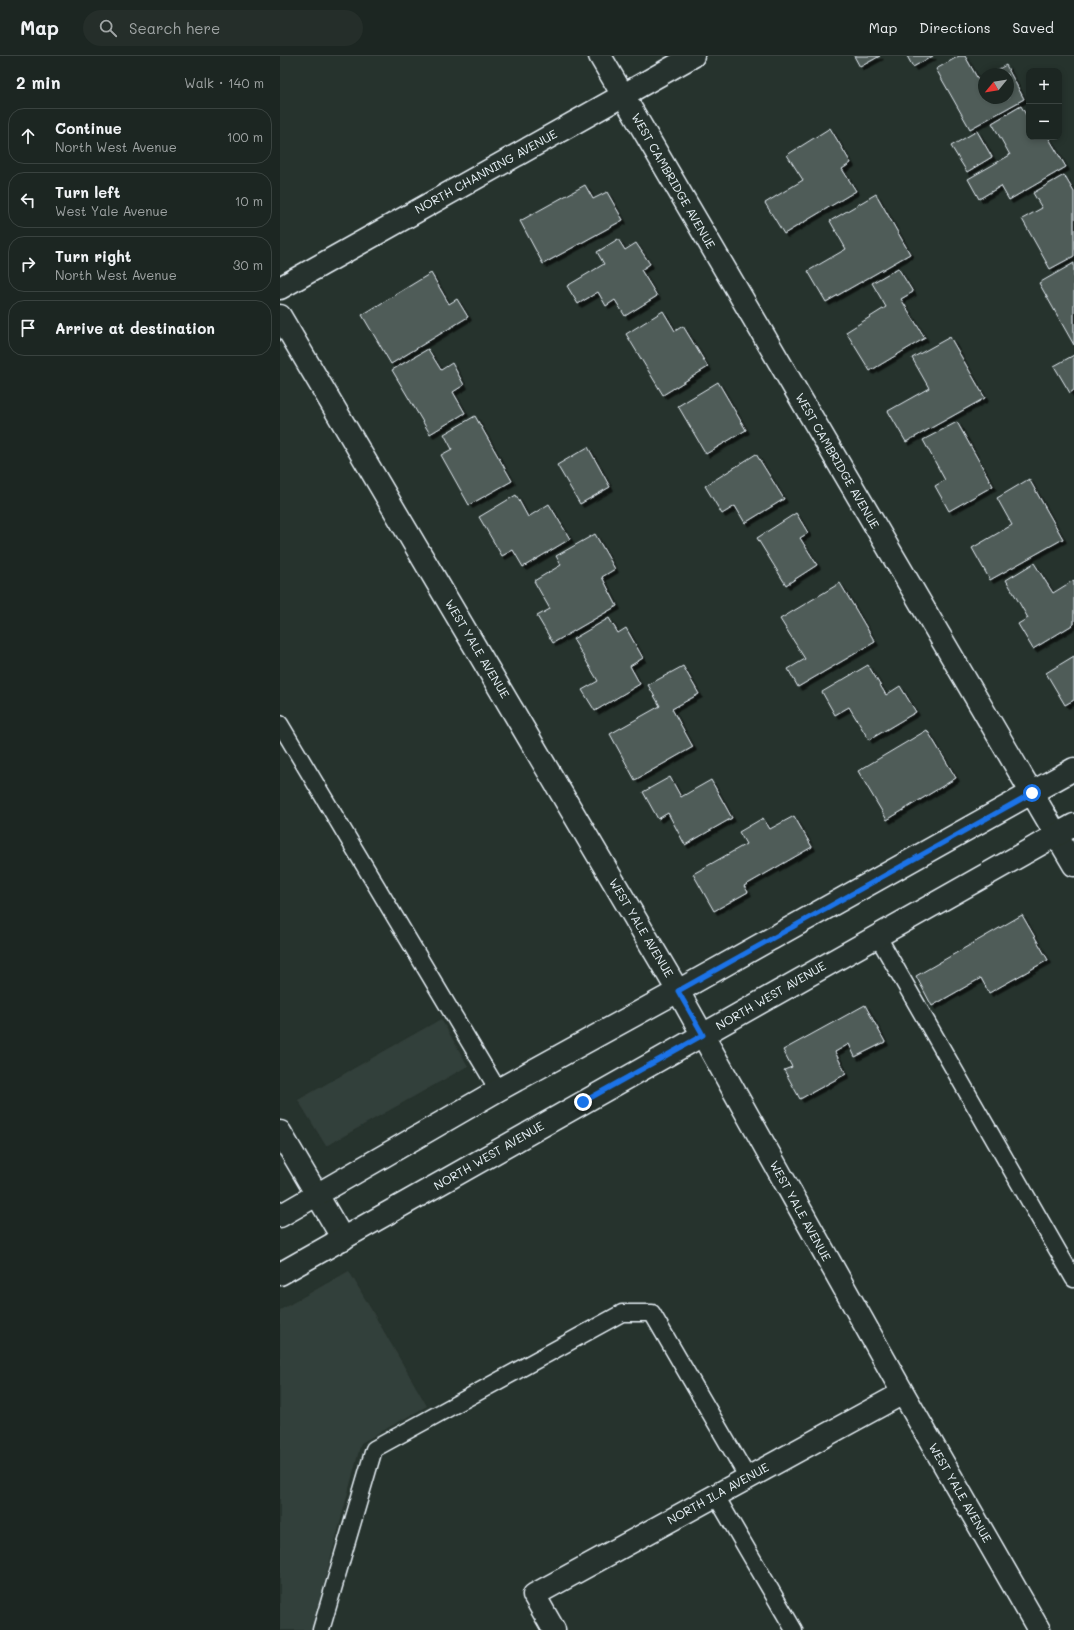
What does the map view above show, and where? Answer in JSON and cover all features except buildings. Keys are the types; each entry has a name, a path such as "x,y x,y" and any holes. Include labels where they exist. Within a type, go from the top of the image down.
{"street":[{"name":"WEST CAMBRIDGE AVENUE","path":"600,56 1032,793 1065,830 1074,865"},
{"name":"NORTH CHANNING AVENUE","path":"280,288 693,56"},
{"name":"WEST YALE AVENUE","path":"280,316 678,991 902,1393 1039,1630"},
{"path":"280,1216 318,1196 498,1090 1074,769"},
{"name":"NORTH WEST AVENUE","path":"280,1274 1065,830"},
{"path":"280,1132 343,1239"},
{"name":"NORTH ILA AVENUE","path":"554,1630 534,1595 902,1393"}],"lane":[{"path":"280,724 498,1090"},
{"path":"877,935 1074,1279"},
{"path":"321,1630 374,1449 622,1313 652,1313 748,1478"},
{"path":"716,1496 794,1630"}],"shaded area":[{"path":"441,1019 468,1066 326,1146 298,1100"},
{"path":"349,1271 427,1406 361,1443 312,1630 280,1630 280,1310"}],"route":[{"path":"583,1102 703,1035 678,991 1032,793"}]}
